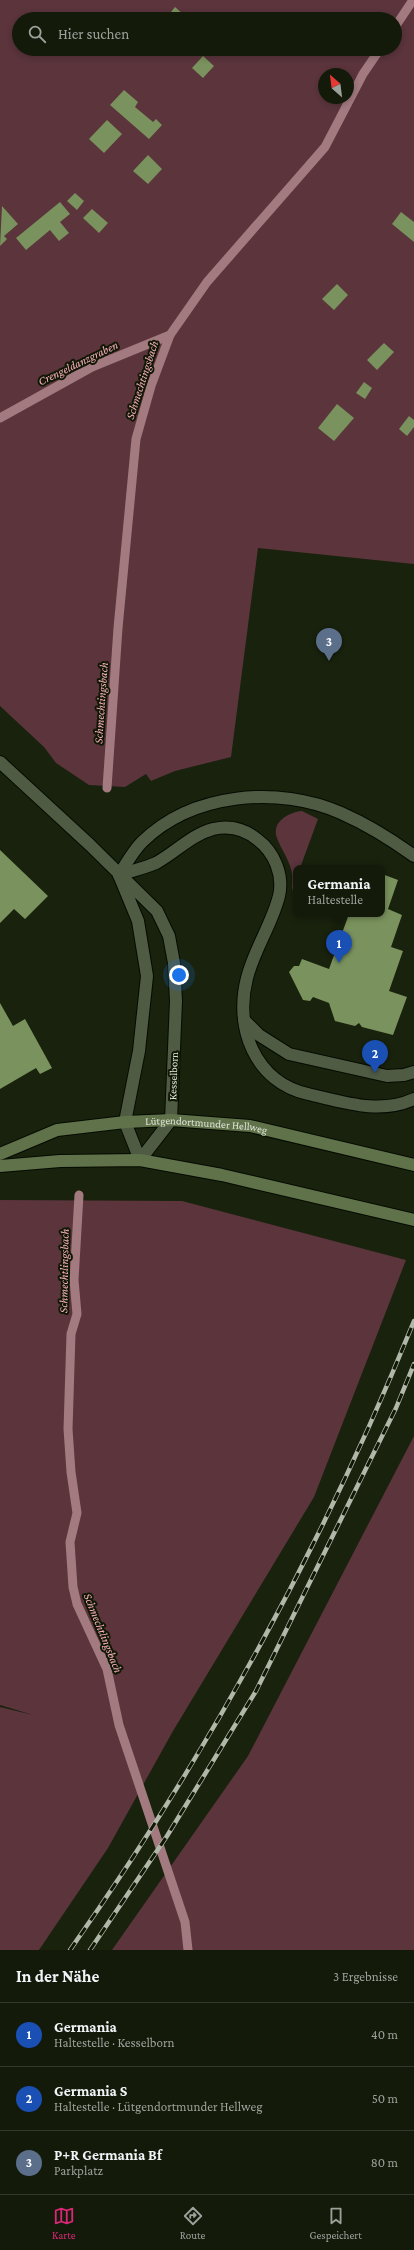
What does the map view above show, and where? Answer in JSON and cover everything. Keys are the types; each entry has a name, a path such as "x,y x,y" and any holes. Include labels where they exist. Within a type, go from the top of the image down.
{"main road":[{"name":"Lütgendortmunder Hellweg","path":"0,1154 57,1130 125,1122 171,1120 250,1126 414,1165"},
{"path":"0,1166 60,1161 140,1160 222,1175 414,1220"}],"street":[{"name":"Kesselborn","path":"0,762 157,911 169,936 174,962 176,1000 171,1120"},
{"path":"119,875 140,843 162,824 190,809 226,800 254,796 310,803 341,813 414,856"},
{"path":"119,875 156,862 183,843 213,829 235,827 247,831 267,847 277,864 279,895 247,977 243,1002 244,1020 252,1051 260,1064 269,1075 300,1092 366,1107 400,1106 414,1099"},
{"name":"Kesselborn","path":"119,875 138,921 147,976 139,1051 125,1122"},
{"path":"244,1020 259,1035 289,1054 387,1076 404,1076 414,1072"},
{"path":"140,1160 171,1120"},
{"path":"125,1122 140,1160"}],"shaded area":[{"path":"0,0 414,0 414,564 258,548 231,757 175,771 151,781 146,774 125,787 89,785 56,763 44,747 0,706"},
{"path":"302,811 318,819 301,865 293,865 292,891 291,869 277,838 276,832 282,819 292,813"},
{"path":"0,1200 182,1201 406,1260 314,1497 173,1731 108,1848 39,1950 0,1950 0,1707 33,1715 0,1705"},
{"path":"414,1436 414,1950 112,1950 248,1756"}],"building":[{"path":"175,7 181,12 171,12"},
{"path":"203,56 214,66 203,78 192,68"},
{"path":"124,90 138,102 135,107 153,122 156,119 162,125 149,139 110,105"},
{"path":"107,120 122,134 104,153 89,139"},
{"path":"148,155 162,169 148,184 133,171"},
{"path":"75,193 84,201 77,210 67,201"},
{"path":"60,202 70,214 60,222 69,233 59,241 50,230 26,250 16,238"},
{"path":"2,206 18,224 4,236 7,239 0,246"},
{"path":"92,209 108,223 99,233 83,218"},
{"path":"401,212 414,222 414,242 392,224"},
{"path":"337,284 348,295 334,310 322,299"},
{"path":"384,343 394,352 377,370 367,360"},
{"path":"364,382 372,388 365,399 356,393"},
{"path":"337,404 354,418 334,441 318,428"},
{"path":"409,416 414,420 414,427 407,436 399,429"},
{"path":"0,850 48,896 25,919 14,909 0,923"},
{"path":"385,875 398,880 388,909 402,915 391,947 403,951 389,991 407,997 393,1035 362,1027 359,1023 355,1026 335,1021 329,1003 313,997 310,1001 303,1000 289,972 294,966 299,966 302,959 329,969 348,917 385,917"},
{"path":"0,1003 13,1026 25,1019 52,1068 40,1074 36,1068 0,1089"}],"waterway":[{"name":"Schmechtingsbach","path":"402,16 413,0"},
{"name":"Schmechtingsbach","path":"107,788 118,628 136,439 151,386 170,335 207,282 325,147 363,74 375,56"},
{"name":"Crengeldanzgraben","path":"0,418 92,367 170,335"},
{"name":"Schmechtlingsbach","path":"79,1195 74,1280 77,1314 71,1334 68,1429 71,1472 77,1513 70,1542 73,1587 77,1604 107,1669 119,1725 185,1922 188,1950"}],"railway":[{"path":"70,1950 121,1876 169,1800 216,1723 260,1645 302,1566 342,1485 379,1404 414,1321"},
{"path":"90,1950 167,1836 256,1691 396,1408 414,1364"}],"place":[{"name":"P+R Germania Bf","path":"329,661"},
{"name":"Germania","path":"339,963"},
{"name":"Germania S","path":"375,1073"}]}
